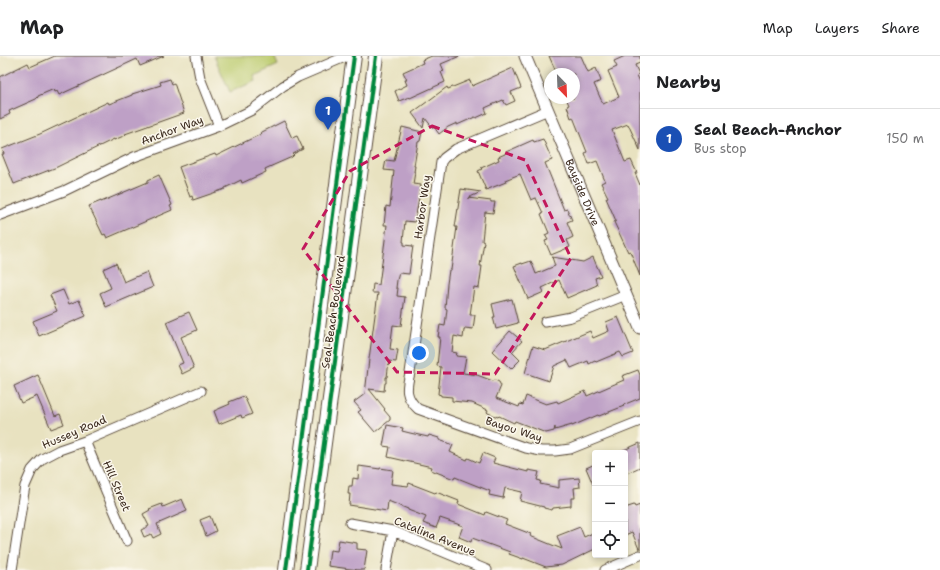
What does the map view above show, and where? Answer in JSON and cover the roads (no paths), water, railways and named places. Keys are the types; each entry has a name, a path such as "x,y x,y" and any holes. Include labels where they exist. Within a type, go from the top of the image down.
{"main road":[{"name":"Seal Beach Boulevard","path":"286,570 354,56"},
{"name":"Seal Beach Boulevard","path":"307,570 376,56"}],"street":[{"path":"196,56 200,78 219,126"},
{"name":"Anchor Way","path":"0,215 64,191 134,157 219,126 252,110 283,86 298,77 347,56"},
{"name":"Bayside Drive","path":"525,56 640,328"},
{"name":"Harbor Way","path":"410,373 441,162 456,149 548,110"},
{"path":"545,322 570,317 626,295"},
{"name":"Bayou Way","path":"410,373 407,388 412,403 418,409 526,448 542,451 570,449 640,421"},
{"name":"Hussey Road","path":"12,570 25,486 32,470 42,459 59,450 85,441 201,391"},
{"name":"Hill Street","path":"85,441 127,541"},
{"name":"Catalina Avenue","path":"350,523 393,531 487,570"},
{"path":"386,570 393,531"},
{"path":"605,570 640,555"}],"place":[{"name":"Seal Beach-Anchor","path":"328,130"}]}
